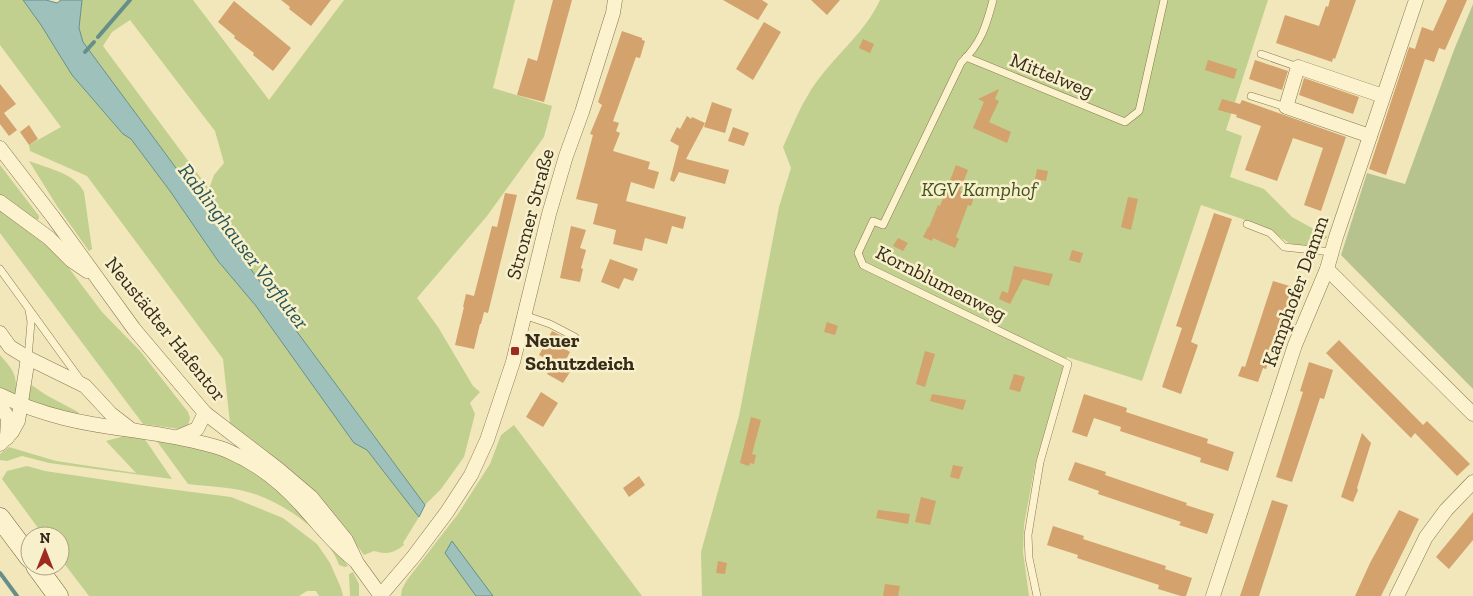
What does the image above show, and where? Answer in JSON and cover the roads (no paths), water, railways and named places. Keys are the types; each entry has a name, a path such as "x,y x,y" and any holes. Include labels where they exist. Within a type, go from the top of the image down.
{"street":[{"name":"Stromer Straße","path":"381,596 447,512 471,475 487,440 513,362 549,214 566,156 585,103 612,13 614,0"},
{"name":"Kamphofer Damm","path":"1213,596 1295,345 1327,269 1416,0"},
{"path":"1370,136 1286,107 1298,67 1383,96"},
{"name":"Neustädter Hafentor","path":"0,148 53,217 134,329 205,413 311,497 346,540 357,563 381,596"},
{"path":"0,202 49,238 71,260 96,278"},
{"path":"1327,269 1473,414"},
{"path":"0,333 10,347 28,358 86,386 110,414 132,430"},
{"path":"4,441 18,421 22,406 28,358"},
{"name":"Neustädter Hafentor","path":"0,395 22,406 66,419 178,437 226,450 243,458 282,486 335,544 357,563"},
{"path":"0,405 8,418 4,441"},
{"path":"178,437 197,429 205,413"},
{"path":"1397,596 1426,537 1446,510 1473,482"},
{"path":"0,518 20,545"},
{"path":"43,576 58,596"}],"lane":[{"name":"Kornblumenweg","path":"994,0 986,27 975,48 961,63 883,225 873,221 858,253 864,265 1068,364 1040,462 1028,535 1029,558 1037,596"},
{"name":"Mittelweg","path":"966,57 1125,122 1139,111 1164,0"},
{"path":"1261,54 1298,67"},
{"path":"1251,96 1286,107"},
{"path":"1247,224 1270,233 1284,247 1332,252"},
{"path":"0,269 86,386"},
{"path":"28,307 31,322 28,358"},
{"path":"524,315 550,324 575,336"}],"water":[{"path":"23,0 46,0 57,3 61,0 82,0 79,28 83,42 425,505 419,517 367,450 354,443 256,306 218,261 170,191 131,139 123,134 72,75"},
{"path":"452,541 493,596 476,596 445,553"}],"waterway":[{"path":"98,37 130,0"},
{"path":"85,52 94,42"},
{"path":"0,573 17,596"}],"place":[{"name":"Neuer Schutzdeich","path":"515,351"}],"park label":[{"name":"KGV Kamphof","path":"979,189"}],"water label":[{"name":"Rablinghauser Vorfluter","path":"244,246"}]}
